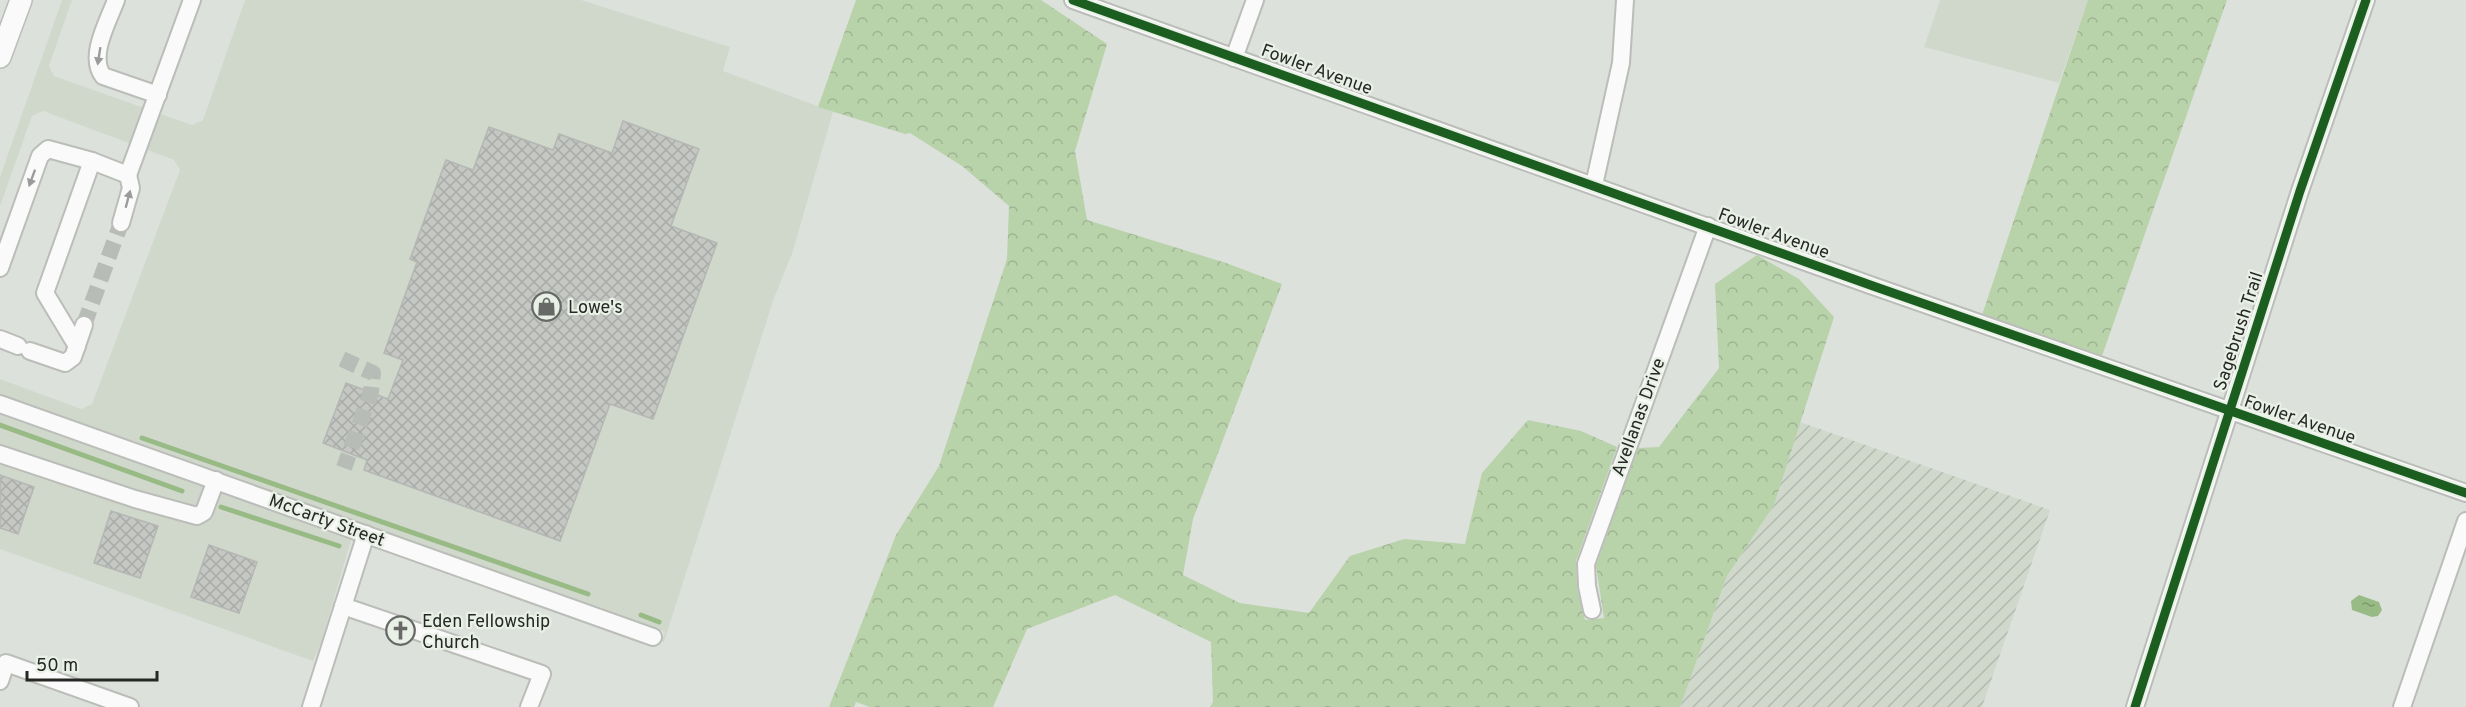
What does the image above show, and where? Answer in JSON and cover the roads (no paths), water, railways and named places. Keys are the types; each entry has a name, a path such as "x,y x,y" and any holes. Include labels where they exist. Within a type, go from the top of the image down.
{"main road":[{"path":"3,48 18,1"}],"street":[{"path":"116,0 96,57 98,69 103,76 158,95"},
{"path":"121,223 131,188 128,175 192,0"},
{"name":"Fowler Avenue","path":"1073,0 2229,412 2466,493"},
{"path":"1234,58 1255,0"},
{"path":"1594,185 1621,63 1625,0"},
{"name":"Sagebrush Trail","path":"2135,707 2300,191 2366,0"},
{"path":"0,268 40,156 48,149 92,161 128,175"},
{"path":"77,346 45,293 92,161"},
{"name":"Avellanas Drive","path":"1592,610 1587,586 1586,564 1708,226"},
{"path":"0,339 65,363 73,357 84,325"},
{"name":"McCarty Street","path":"0,404 653,637"},
{"path":"0,454 135,499 197,516 204,512 216,480"},
{"path":"2402,707 2466,521"},
{"path":"311,707 366,534"},
{"path":"343,606 542,674 529,707"},
{"path":"0,681 6,663 130,707"}],"water":[{"path":"2359,595 2379,602 2382,610 2378,616 2372,617 2352,610 2351,601"}],"waterway":[{"path":"0,425 182,491"},
{"path":"142,438 588,594"},
{"path":"221,507 339,546"},
{"path":"641,615 659,622"}],"tunnel":[{"path":"84,325 121,223"},
{"path":"342,359 373,373 371,392 344,468"}],"place":[{"name":"Lowe's","path":"547,307"},
{"name":"Eden Fellowship Church","path":"401,631"}]}
